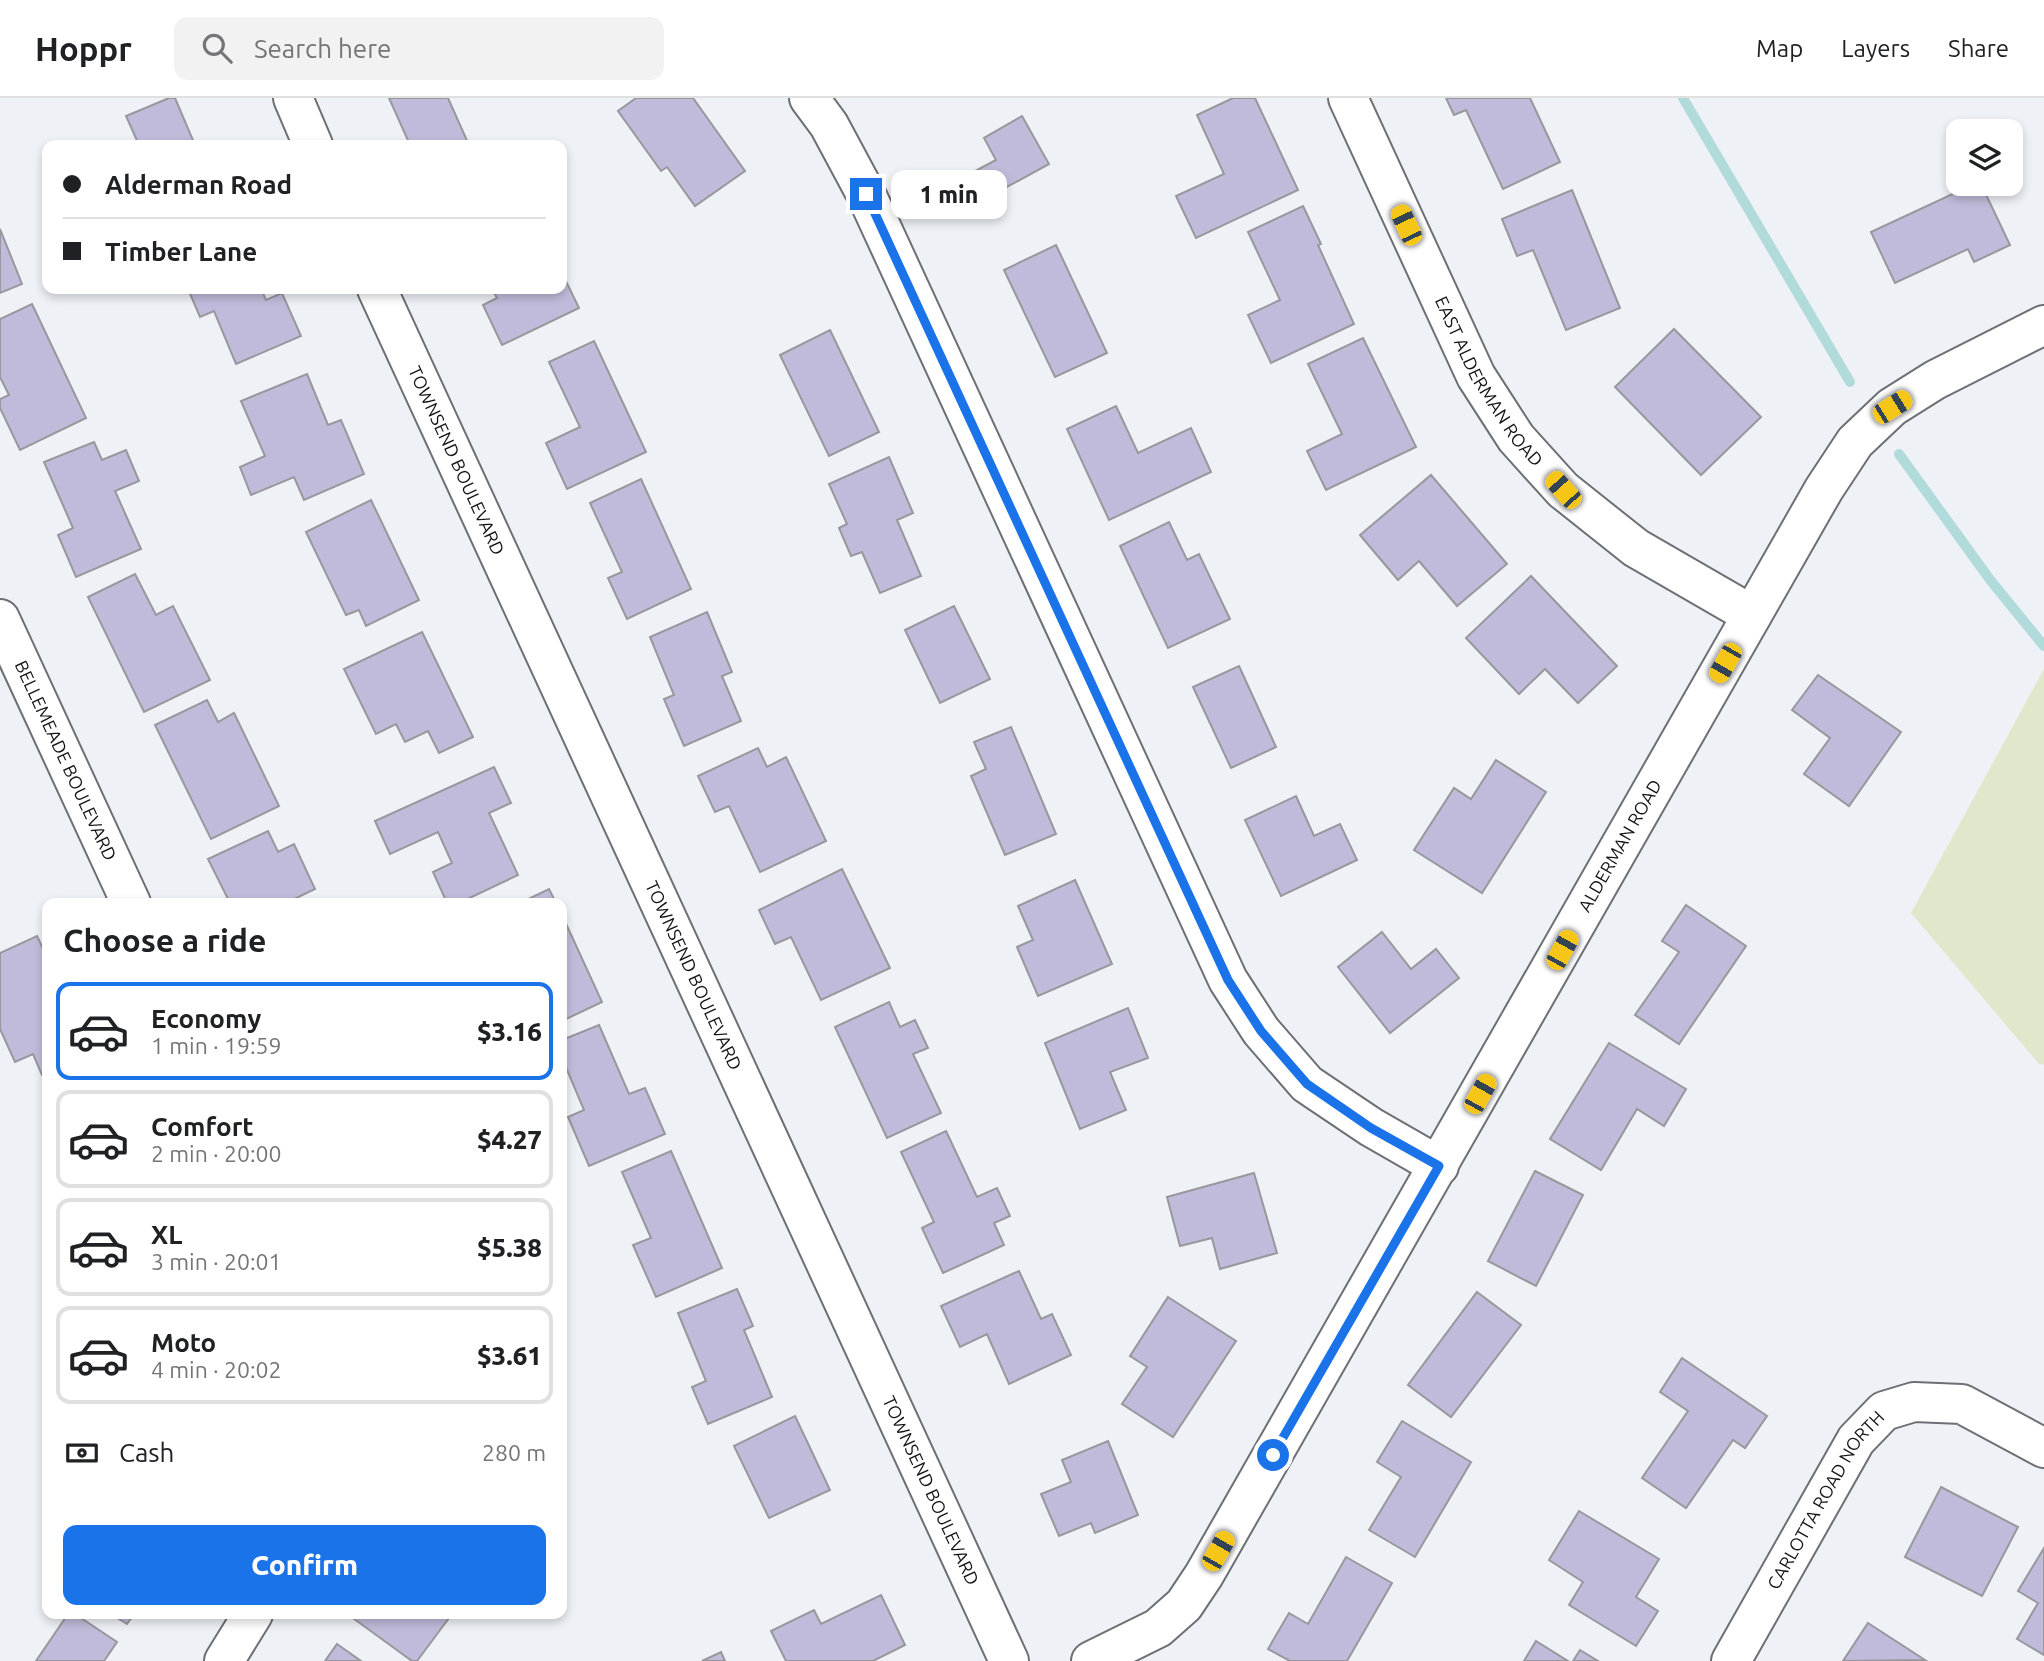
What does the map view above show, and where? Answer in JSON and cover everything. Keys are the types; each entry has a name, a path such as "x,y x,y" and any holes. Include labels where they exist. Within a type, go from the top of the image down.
{"street":[{"path":"293,98 311,140"},
{"path":"810,98 829,125 866,194 1228,980 1261,1031 1307,1084 1371,1128 1439,1166"},
{"name":"EAST ALDERMAN ROAD","path":"1348,98 1476,376 1516,438 1563,490 1636,548 1752,615"},
{"name":"TOWNSEND BOULEVARD","path":"379,294 1009,1661"},
{"name":"ALDERMAN ROAD","path":"1091,1661 1158,1628 1184,1605 1204,1575 1824,489 1855,442 1892,407 1934,380 2044,325"},
{"name":"BELLEMEADE BOULEVARD","path":"0,619 129,898"},
{"name":"CARLOTTA ROAD NORTH","path":"1731,1661 1856,1440 1884,1411 1914,1402 1962,1404 2044,1448"},
{"path":"224,1661 250,1619"}],"green space":[{"path":"2044,669 2044,1065 2039,1064 1911,913"}],"building":[{"path":"175,98 193,140 137,140 126,116"},
{"path":"389,98 448,98 467,140 408,140"},
{"path":"636,98 693,98 745,171 695,206 667,167 661,171 618,111"},
{"path":"1233,98 1255,98 1298,190 1196,238 1176,196 1224,174 1197,115"},
{"path":"1446,98 1530,98 1560,162 1503,189 1466,110 1454,115"},
{"path":"1022,116 1049,164 963,211 949,185 996,160 984,138"},
{"path":"1572,190 1620,308 1566,330 1533,250 1517,256 1502,219"},
{"path":"1948,196 1987,196 2010,245 1974,262 1968,249 1895,283 1871,232"},
{"path":"1303,206 1354,324 1271,363 1248,315 1280,300 1248,232"},
{"path":"0,229 22,284 0,293"},
{"path":"1056,245 1107,353 1055,377 1004,270"},
{"path":"567,283 579,308 502,345 483,305 497,298 495,294 567,294"},
{"path":"190,294 263,294 266,300 282,294 301,336 236,364 214,311 200,317"},
{"path":"32,304 86,418 20,450 0,408 0,399 9,395 0,377 0,319"},
{"path":"1674,329 1761,417 1701,475 1615,387"},
{"path":"830,330 879,432 829,456 780,355"},
{"path":"1363,338 1416,447 1326,490 1307,451 1342,434 1308,364"},
{"path":"594,341 646,452 567,489 546,443 580,427 549,362"},
{"path":"307,374 328,425 341,420 364,474 304,500 294,477 251,495 240,467 265,456 241,401"},
{"path":"1116,406 1138,453 1191,428 1211,472 1109,520 1067,429"},
{"path":"94,442 102,460 126,450 139,481 115,491 141,549 76,577 58,535 73,528 44,462"},
{"path":"889,457 913,513 897,520 921,576 880,593 862,552 851,556 839,528 847,524 829,484"},
{"path":"1431,475 1507,564 1457,606 1419,561 1398,580 1360,535"},
{"path":"641,479 691,589 627,619 608,578 622,572 590,503"},
{"path":"371,500 419,600 366,626 359,610 346,615 306,532"},
{"path":"1169,522 1187,560 1199,554 1230,619 1168,648 1120,546"},
{"path":"135,574 156,615 173,606 210,680 144,712 88,597"},
{"path":"1531,576 1617,666 1578,703 1545,669 1519,694 1466,638"},
{"path":"954,606 990,679 940,703 905,630"},
{"path":"707,612 732,672 722,676 741,721 684,746 664,699 674,695 650,637"},
{"path":"422,632 473,737 439,753 428,731 405,742 396,724 376,734 344,669"},
{"path":"1239,666 1276,747 1231,768 1193,687"},
{"path":"1818,675 1901,732 1849,806 1804,774 1830,738 1792,710"},
{"path":"207,700 218,722 234,713 279,806 211,839 155,725"},
{"path":"1011,727 1056,834 1005,855 971,776 986,769 974,742"},
{"path":"758,748 767,767 786,757 826,841 760,872 729,806 715,812 698,776"},
{"path":"1496,760 1546,792 1482,893 1414,850 1454,788 1471,799"},
{"path":"494,767 511,803 489,813 518,875 470,898 445,898 433,872 452,863 438,832 390,854 375,821"},
{"path":"1296,796 1314,836 1340,824 1357,860 1281,896 1245,820"},
{"path":"268,831 278,852 294,844 315,889 296,898 228,898 208,859"},
{"path":"842,869 890,968 821,1000 791,937 775,944 759,910"},
{"path":"1075,880 1112,964 1038,996 1017,947 1033,940 1018,906"},
{"path":"549,889 554,898 530,898"},
{"path":"1686,905 1746,946 1679,1044 1635,1015 1679,952 1662,941"},
{"path":"567,926 602,1002 567,1019"},
{"path":"1382,932 1411,969 1436,949 1459,978 1390,1033 1338,967"},
{"path":"37,936 42,946 42,1075 33,1054 15,1062 0,1029 0,953"},
{"path":"889,1002 900,1027 915,1020 928,1048 913,1054 941,1113 887,1138 835,1027"},
{"path":"1128,1008 1148,1058 1110,1072 1126,1110 1080,1129 1045,1043"},
{"path":"599,1025 629,1094 645,1088 665,1134 589,1166 568,1117 584,1110 567,1070 567,1038"},
{"path":"1609,1043 1686,1089 1664,1126 1637,1109 1601,1170 1550,1139"},
{"path":"946,1131 977,1197 997,1188 1010,1216 994,1223 1004,1245 943,1273 922,1228 934,1222 901,1152"},
{"path":"671,1151 722,1268 656,1297 633,1245 651,1238 622,1172"},
{"path":"1535,1171 1583,1195 1536,1286 1488,1261"},
{"path":"1254,1173 1277,1253 1220,1269 1212,1238 1180,1246 1167,1197"},
{"path":"1019,1271 1041,1319 1052,1314 1071,1355 1009,1384 987,1334 960,1347 941,1306"},
{"path":"737,1289 753,1326 744,1330 772,1397 708,1424 692,1387 706,1381 678,1313"},
{"path":"1477,1292 1521,1325 1451,1417 1408,1385"},
{"path":"1168,1297 1236,1341 1173,1437 1122,1404 1147,1367 1130,1356"},
{"path":"1682,1358 1767,1416 1745,1448 1733,1440 1686,1508 1642,1478 1688,1411 1660,1392"},
{"path":"795,1416 830,1490 769,1518 734,1446"},
{"path":"1402,1421 1471,1462 1415,1557 1369,1530 1401,1477 1377,1462"},
{"path":"1108,1441 1138,1515 1095,1533 1091,1523 1059,1536 1041,1494 1071,1482 1062,1460"},
{"path":"1941,1487 2018,1527 1982,1596 1905,1557"},
{"path":"1579,1511 1659,1559 1636,1597 1658,1611 1636,1646 1569,1605 1583,1582 1549,1560"},
{"path":"2044,1548 2044,1655 2017,1639 2038,1603 2018,1591"},
{"path":"1346,1557 1392,1583 1347,1661 1290,1661 1268,1649 1289,1613 1308,1624"},
{"path":"881,1595 905,1645 873,1661 786,1661 771,1631 814,1610 821,1624"},
{"path":"65,1619 82,1619 117,1642 104,1661 36,1661"},
{"path":"354,1619 448,1619 417,1661 412,1661"},
{"path":"1868,1623 1925,1660 1843,1661"},
{"path":"1536,1641 1568,1661 1524,1661"},
{"path":"337,1644 361,1661 325,1661"},
{"path":"1580,1650 1598,1661 1573,1661"},
{"path":"721,1652 725,1661 702,1661"}],"waterway":[{"path":"1683,98 1850,382"},
{"path":"1899,454 1991,581 2044,646"}],"route":[{"path":"866,194 1228,980 1261,1031 1307,1084 1371,1128 1439,1166 1273,1455"}]}
